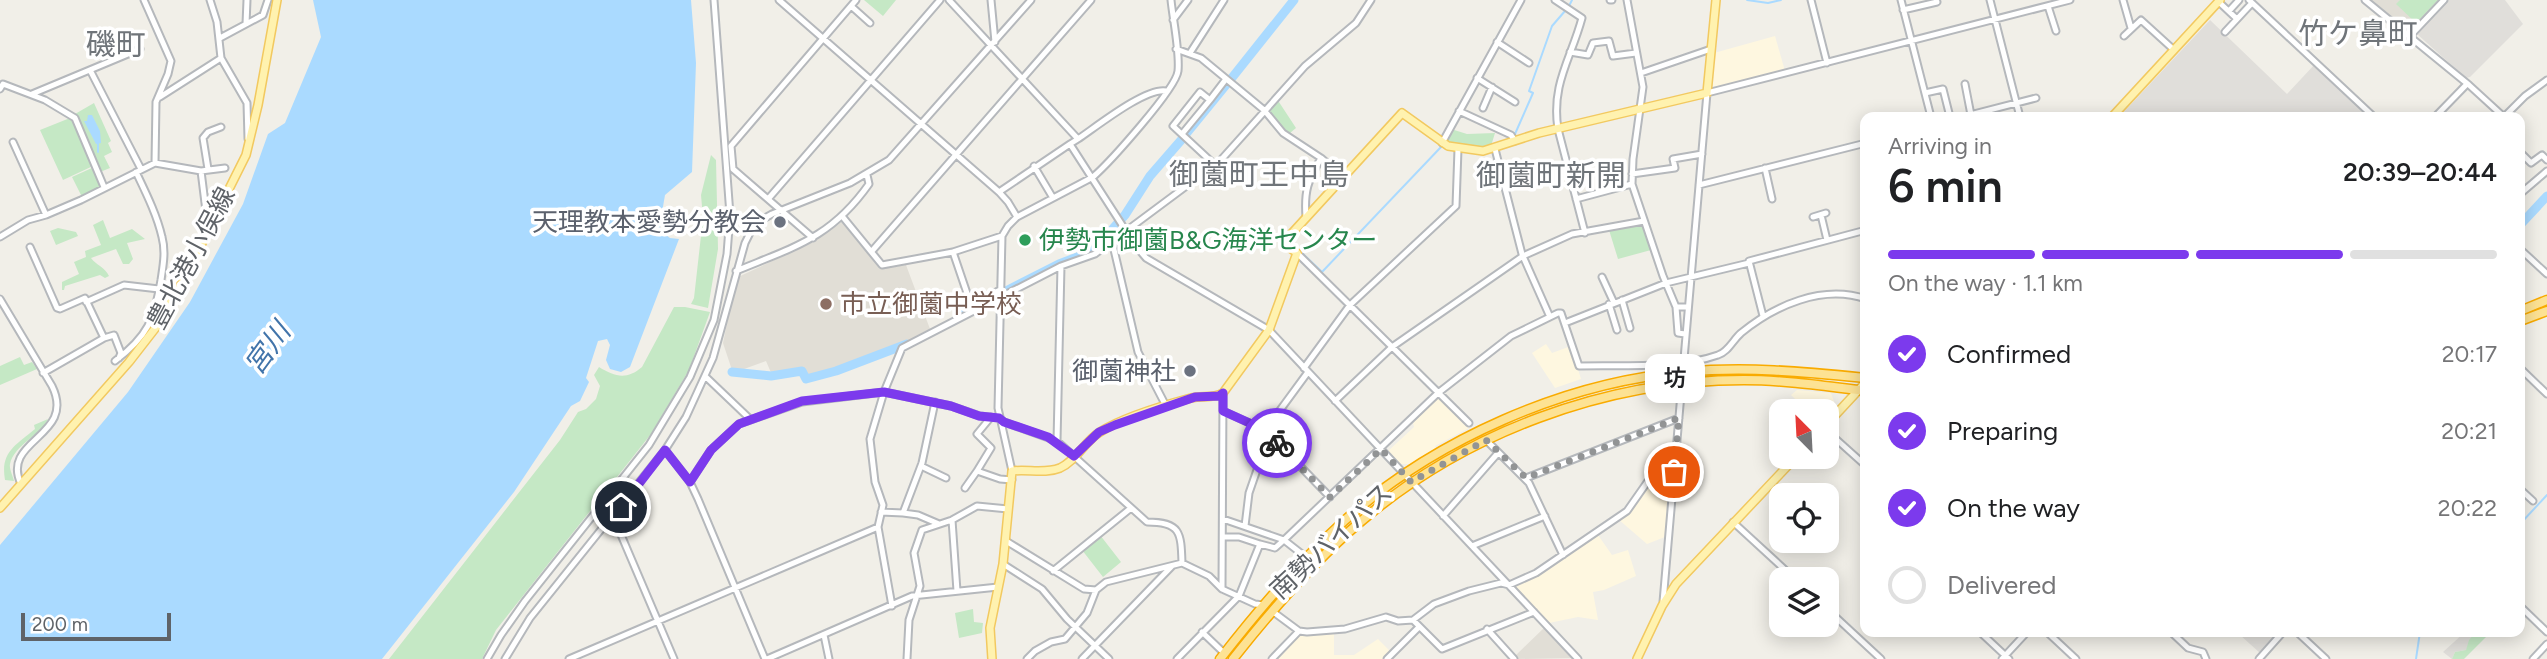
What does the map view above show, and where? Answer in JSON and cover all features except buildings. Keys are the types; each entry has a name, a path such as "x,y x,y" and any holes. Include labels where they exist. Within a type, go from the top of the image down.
{"highway":[{"path":"2525,309 2547,300"},
{"path":"2525,319 2547,311"},
{"name":"南勢バイパス","path":"1222,656 1263,605 1344,521 1403,475 1459,442 1502,421 1550,402 1682,367 1749,369 1860,379"},
{"name":"南勢バイパス","path":"1233,659 1272,611 1349,532 1411,482 1486,440 1576,405 1681,384 1744,380 1860,390"}],"main road":[{"name":"豊北港小俣線","path":"0,508 142,346 171,304 246,155 277,0"},
{"path":"992,659 990,628 1003,564 1012,471 1059,469 1099,432 1166,406 1195,397 1219,396 1223,393 1269,330 1297,253 1283,243 1402,113 1442,143 1475,151 1495,149 1558,129 1707,93 1716,0"},
{"path":"2117,112 2221,2"},
{"path":"1839,412 1860,392"},
{"path":"1637,659 1662,606 1676,584 1784,469"}],"street":[{"path":"144,0 171,61 160,97"},
{"path":"210,0 220,38 221,58 247,103 248,144"},
{"path":"246,24 247,0"},
{"path":"220,38 263,15 268,0"},
{"path":"487,659 526,601 649,445 690,377 711,329 727,254 730,215 715,0"},
{"path":"779,0 999,192 1017,217"},
{"path":"813,238 733,169 732,146 856,0"},
{"path":"769,198 940,0"},
{"path":"949,0 993,44 1078,139"},
{"path":"991,0 993,44"},
{"path":"507,658 530,618 665,450 686,417 706,377 722,329 736,271 750,233 763,219 867,175 889,160 1031,0"},
{"path":"872,251 1091,0"},
{"path":"1012,471 999,418 1002,236 1017,217 1093,177 1125,146 1166,91 1178,73 1171,0"},
{"path":"1173,20 1188,0"},
{"path":"1190,53 1224,0"},
{"path":"953,252 971,305 1095,254 1124,228 1215,165 1305,66 1356,23 1371,0"},
{"path":"1442,143 1521,0"},
{"path":"1555,0 1582,18 1558,92 1558,129 1585,233"},
{"path":"1627,0 1643,87 1632,184 1676,307 1678,333 1685,334"},
{"path":"1811,0 1827,62"},
{"path":"1901,0 1930,112"},
{"path":"1990,0 2019,112"},
{"path":"1662,606 1707,93 2070,0"},
{"path":"2123,0 2131,28"},
{"path":"2229,11 2239,0"},
{"path":"2365,0 2498,112"},
{"path":"2410,36 2444,0"},
{"path":"2225,32 2250,1 2369,112"},
{"path":"1903,10 1937,2"},
{"path":"2221,2 2237,19"},
{"path":"851,6 870,23"},
{"path":"2048,6 2056,32"},
{"path":"2124,36 2141,20 2174,50"},
{"path":"1570,52 1588,55 1594,42 1609,41 1613,56 1636,53"},
{"path":"1497,42 1529,63"},
{"path":"1176,49 1201,58 1264,110 1283,133 1321,158 1343,177"},
{"path":"1641,72 1711,49"},
{"path":"32,94 140,50"},
{"path":"155,163 156,102 221,58"},
{"path":"43,373 114,335 121,353 117,360 150,324 156,310 164,257 162,237 138,170 90,70"},
{"path":"1477,78 1515,102"},
{"path":"1182,134 1226,79"},
{"path":"2509,112 2547,80"},
{"path":"0,89 3,84 32,94 57,105 75,118 104,187"},
{"path":"1965,84 1971,112"},
{"path":"2440,112 2467,84"},
{"path":"1483,108 1492,87"},
{"path":"1925,93 1943,89 1949,112"},
{"path":"999,192 1034,166 1146,96 1159,90 1166,91"},
{"path":"1210,100 1200,92 1173,126 1215,165"},
{"path":"1991,112 2016,102 2036,98"},
{"path":"1458,111 1511,135 1515,141"},
{"path":"206,236 203,138 208,132 221,127"},
{"path":"13,142 46,215"},
{"path":"1070,144 1146,258 1269,330 1578,659"},
{"path":"1699,185 1860,144"},
{"path":"1245,526 1249,493 1259,464 1265,430 1350,305 1455,206 1458,149"},
{"path":"1495,149 1523,256 1550,317"},
{"path":"1632,174 1675,168 1673,159 1702,153"},
{"path":"2525,157 2531,163 2542,155 2547,160"},
{"path":"1306,217 1304,196 1307,183 1321,158"},
{"path":"0,237 28,220 81,200 155,163 205,170 225,168"},
{"path":"1034,166 1053,198"},
{"path":"1765,168 1772,199"},
{"path":"2525,190 2547,172"},
{"path":"736,271 813,238 854,205 869,184 867,175"},
{"path":"1576,200 1632,184"},
{"path":"1813,216 1824,214 1827,240"},
{"path":"842,216 882,265 953,252 1002,236"},
{"path":"1335,401 1392,347 1523,256 1572,234 1644,221"},
{"path":"1565,323 1666,283 1860,232"},
{"path":"1112,241 1138,352 1166,406"},
{"path":"30,247 57,308 85,298 104,338"},
{"path":"1297,253 1469,423"},
{"path":"2525,254 2547,274"},
{"path":"1749,263 1763,316"},
{"path":"1057,441 1061,266"},
{"path":"1602,277 1617,330"},
{"path":"86,302 124,285 159,289"},
{"path":"892,606 878,527 883,505 875,482 870,439 884,392 902,348 1000,293"},
{"path":"1223,537 1239,537 1272,549 1438,394 1511,336 1560,313 1579,366 1682,367 1721,354 1738,335 1763,316 1793,301 1835,295 1860,298"},
{"path":"0,299 56,395 57,409 50,425 17,458 16,470 21,484"},
{"path":"1622,300 1630,328"},
{"path":"1676,307 1687,307"},
{"path":"2525,374 2547,394"},
{"path":"706,377 750,419"},
{"path":"690,482 711,450 739,424 802,401 884,392 999,418 1057,441 1147,522 1167,522 1176,529 1182,564"},
{"path":"1222,589 1223,393"},
{"path":"903,513 921,466 935,402"},
{"path":"1223,411 1265,430 1330,497"},
{"path":"965,488 991,447 977,434 991,417"},
{"path":"1526,478 1679,418"},
{"path":"1486,440 1526,478 1563,555"},
{"path":"1839,442 1860,461"},
{"path":"665,450 690,482 766,659 918,595 998,587"},
{"path":"1443,516 1499,453"},
{"path":"921,466 946,478"},
{"path":"977,471 1012,480"},
{"path":"1272,611 1298,631 1345,629 1387,617 1398,621 1413,620 1434,604 1469,591 1501,583 1509,585 1535,573 1627,511 1648,481 1672,494"},
{"path":"2525,494 2533,501"},
{"path":"907,659 909,620 920,586 914,553 922,530 952,520 977,506 1008,509"},
{"path":"1053,571 1131,508"},
{"path":"881,512 918,515 939,524"},
{"path":"613,516 674,659"},
{"path":"1472,546 1545,516"},
{"path":"1223,519 1284,540 1307,558"},
{"path":"952,520 957,591"},
{"path":"1733,522 1782,567"},
{"path":"569,659 878,527"},
{"path":"1006,541 1084,589 1096,590"},
{"path":"1177,659 1240,596 1260,544"},
{"path":"1003,564 1042,589 1109,659"},
{"path":"1027,659 1051,642 1065,639 1087,613 1096,590 1106,582 1172,566 1182,564 1209,576 1222,589 1263,605"},
{"path":"1082,659 1172,566"},
{"path":"2525,611 2547,632"},
{"path":"1413,620 1442,649 1534,612"},
{"path":"1839,620 1881,659"},
{"path":"1388,659 1419,627"},
{"path":"1487,629 1514,659"},
{"path":"1272,659 1298,631"},
{"path":"1202,632 1222,656"},
{"path":"824,635 829,659"},
{"path":"1985,637 2006,658 2023,637"},
{"path":"2052,637 2076,659"},
{"path":"2176,637 2188,648 2203,652 2206,659"},
{"path":"2259,659 2279,637"},
{"path":"2302,637 2322,658"},
{"path":"2533,659 2547,644"}],"shaded area":[{"path":"2369,0 2440,0 2412,29"},
{"path":"2446,0 2505,0 2523,24 2470,77 2466,78 2417,34"},
{"path":"2210,20 2287,94 2315,64 2367,112 2124,112"},
{"path":"1775,36 1785,71 1713,90 1714,53"},
{"name":"市立御薗中学校","path":"842,222 880,269 906,265 930,329 893,348 831,372 805,376 804,369 772,375 766,361 733,373 723,343 736,278 813,242"},
{"path":"1546,344 1552,353 1571,346 1581,379 1555,388 1532,353"},
{"path":"1797,390 1831,393 1833,399 1795,399 1791,395"},
{"path":"1439,397 1469,428 1435,446 1436,448 1412,464 1399,464 1387,452 1414,427 1413,423"},
{"path":"1647,485 1669,495 1665,537 1647,544 1618,519"},
{"path":"1598,535 1612,555 1628,550 1636,576 1593,592 1598,620 1578,617 1549,623 1514,586 1535,577"},
{"path":"1545,627 1575,658 1517,659 1515,656"},
{"path":"1334,634 1334,655 1354,655 1378,639 1391,652 1385,659 1275,659 1298,636"},
{"path":"2242,637 2275,637 2260,653"},
{"path":"2460,637 2473,637 2466,650 2455,652 2452,659 2443,652"}],"green space":[{"path":"864,0 896,0 883,16"},
{"path":"2400,0 2438,0 2416,23 2396,4"},
{"path":"1277,99 1296,128 1290,133 1283,131 1266,110"},
{"path":"94,103 111,141 108,143 112,152 104,156 110,168 100,172 75,114"},
{"path":"70,118 93,166 63,180 40,130"},
{"path":"1451,129 1467,134 1495,133 1491,146 1460,147 1446,141"},
{"path":"711,155 716,160 718,249 708,308 691,304 694,298 703,218 701,195"},
{"path":"94,167 101,187 82,197 72,177"},
{"path":"103,220 110,238 132,229 145,239 127,243 133,259 129,264 123,264 116,249 91,258 109,276 105,278 100,275 65,286 62,290 62,282 79,274 74,262 86,257 85,251 101,245 93,225"},
{"path":"1642,224 1651,250 1618,259 1609,230"},
{"path":"58,228 76,232 78,236 56,245 50,231"},
{"path":"674,307 710,312 689,370 651,434 496,630 482,659 389,659 560,440 578,412 586,409 596,399 600,386 594,375 599,367 621,376 631,374 642,367"},
{"path":"20,357 24,365 32,362 37,369 0,385 0,366"},
{"path":"48,419 12,457 10,466 14,481 5,480 5,462 11,450 35,429 34,425"},
{"path":"1100,535 1121,562 1103,577 1082,550"},
{"path":"973,609 974,622 983,623 982,633 959,638 955,613"},
{"path":"2472,637 2486,637 2464,659 2452,659 2455,652 2466,650"}],"water":[{"name":"宮川","path":"313,0 691,0 696,63 692,172 665,195 659,230 670,238 679,239 630,367 621,372 610,369 606,360 610,345 607,339 598,341 586,378 589,382 580,401 571,406 514,492 382,659 0,659 0,545 128,392 190,302 243,204 268,134 285,123 321,37"},
{"path":"88,115 92,115 100,131 101,143 96,144 84,121 87,121"}],"waterway":[{"path":"1231,79 1294,0"},
{"path":"1569,6 1572,0"},
{"path":"1747,0 1768,3 1781,0"},
{"path":"1511,132 1515,134 1533,93 1529,91 1552,26 1565,11"},
{"path":"1186,134 1226,85"},
{"path":"1006,291 1059,264 1093,251 1125,215 1150,176 1183,138"},
{"path":"98,143 98,152"},
{"path":"1303,254 1322,272 1441,147"},
{"path":"2525,220 2547,196"},
{"path":"960,315 995,297"},
{"path":"732,372 771,376 802,371 806,379 836,371 907,344"},
{"path":"2525,519 2547,495"},
{"path":"2416,659 2419,637"}],"way so far":[{"path":"1277,443 1330,497 1381,449 1411,482 1486,440 1526,478 1679,418 1674,472"}],"place":[{"name":"天理教本愛勢分教会","path":"780,222"},
{"name":"伊勢市御薗B&G海洋センター","path":"1025,240"},
{"name":"市立御薗中学校","path":"826,304"},
{"name":"御薗神社","path":"1190,371"},
{"name":"坊","path":"1674,472"}],"district":[{"name":"竹ケ鼻町","path":"2358,34"},
{"name":"磯町","path":"116,45"},
{"name":"御薗町王中島","path":"1259,175"},
{"name":"御薗町新開","path":"1551,176"}],"route":[{"path":"621,507 665,450 690,482 711,450 739,424 802,401 820,398 884,392 951,406 979,416 999,418 1048,437 1074,456 1099,432 1115,425 1195,397 1219,396 1223,393 1223,411 1265,430 1277,443"}]}
